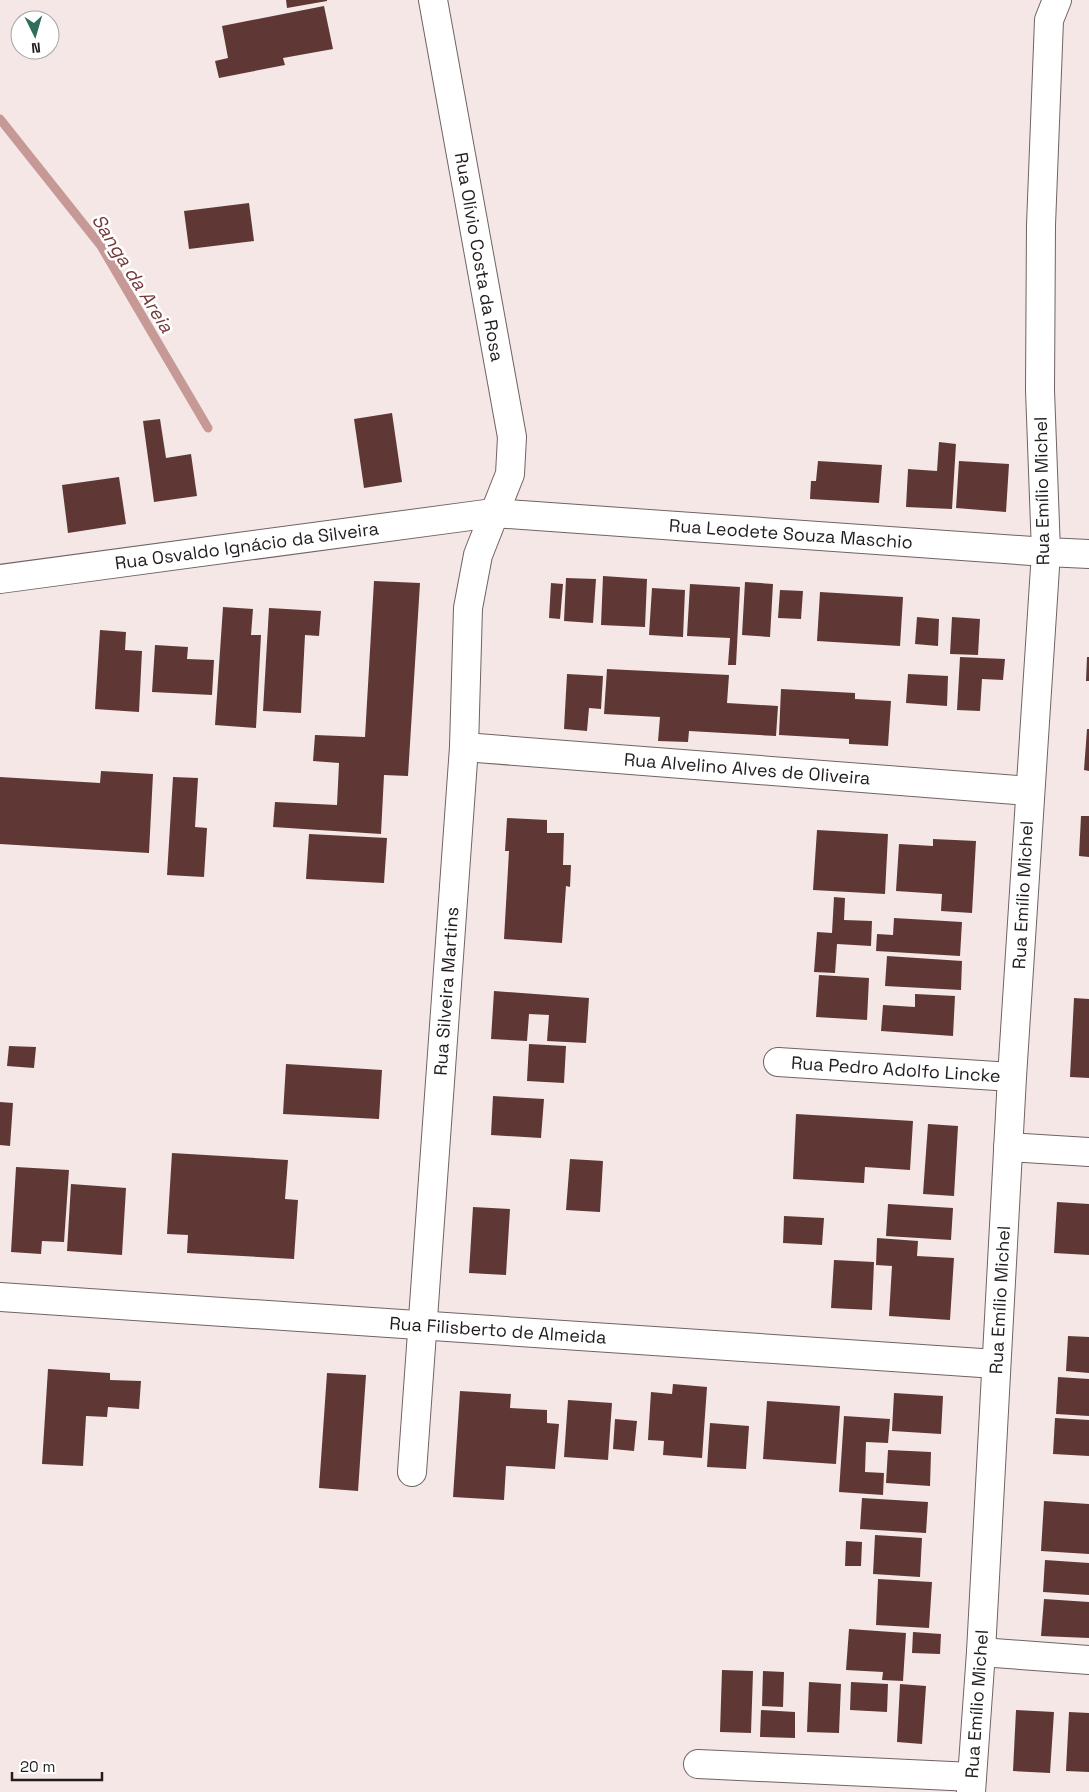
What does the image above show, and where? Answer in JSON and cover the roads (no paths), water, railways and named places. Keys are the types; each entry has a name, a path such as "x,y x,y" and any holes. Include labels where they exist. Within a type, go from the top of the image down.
{"street":[{"name":"Rua Olívio Costa da Rosa","path":"433,0 512,437 510,474 493,513"},
{"name":"Rua Emílio Michel","path":"972,1784 1029,791 1046,552 1040,390 1041,225 1049,20 1057,0"},
{"name":"Rua Leodete Souza Maschio","path":"493,513 1089,554"},
{"name":"Rua Osvaldo Ignácio da Silveira","path":"0,579 493,513"},
{"name":"Rua Silveira Martins","path":"412,1472 464,747 468,608 478,555 493,513"},
{"name":"Rua Alvelino Alves de Oliveira","path":"464,747 1029,791"},
{"name":"Rua Pedro Adolfo Lincke","path":"778,1062 1012,1077"},
{"path":"1008,1147 1089,1152"},
{"name":"Rua Filisberto de Almeida","path":"0,1297 996,1364"},
{"path":"981,1652 1089,1660"},
{"path":"698,1764 972,1784"}],"waterway":[{"name":"Sanga da Areia","path":"0,119 101,246 208,428"}]}
